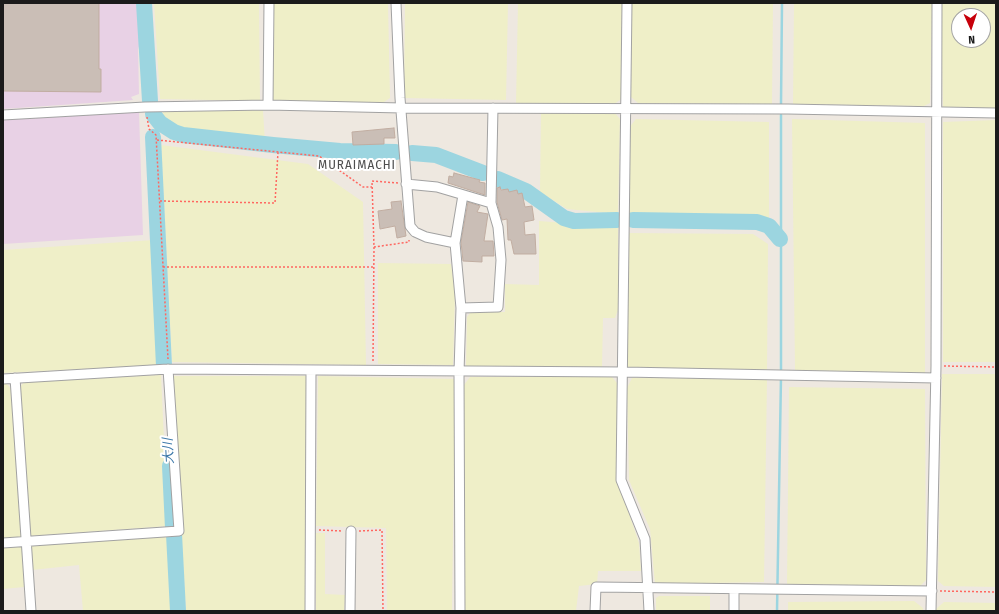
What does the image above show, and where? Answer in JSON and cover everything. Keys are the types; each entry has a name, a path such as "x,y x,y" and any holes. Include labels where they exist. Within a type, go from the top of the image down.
{"street":[{"path":"268,105 269,3"},
{"path":"396,3 400,98 402,108 410,226 415,232 426,237 455,243"},
{"path":"627,3 624,372 621,480 645,539 649,589 649,611"},
{"path":"931,611 936,378 938,112 937,3"},
{"path":"3,115 145,107 268,105 402,108 996,113"},
{"path":"461,308 498,307 501,260 498,227 491,203 493,108"},
{"path":"406,184 437,187 491,203"},
{"path":"460,611 459,372 461,308 455,243 463,195"},
{"path":"3,379 168,369 624,372 936,378"},
{"path":"3,543 179,531 168,369"},
{"path":"310,611 311,370"},
{"path":"15,378 31,611"},
{"path":"350,611 351,530"},
{"path":"595,611 596,587 649,589 932,591"},
{"path":"734,590 734,611"}],"path":[{"path":"145,107 149,129 156,136 168,369"},
{"path":"156,140 319,156 364,187 372,187"},
{"path":"160,201 275,203 278,152"},
{"path":"373,371 374,247 372,181 406,184"},
{"path":"374,247 409,242 410,226"},
{"path":"163,267 374,267"},
{"path":"936,366 996,367"},
{"path":"311,530 382,530 383,611"},
{"path":"932,591 996,592"}],"shaded area":[{"path":"3,3 141,3 143,34 138,49 139,94 131,97 133,100 3,109"},
{"path":"139,112 143,235 3,244 3,120"}],"green space":[{"path":"154,3 259,3 260,101 160,99"},
{"path":"274,3 388,3 390,98 381,104 272,101"},
{"path":"405,3 508,3 506,100 404,98"},
{"path":"518,3 622,3 621,99 613,105 516,103"},
{"path":"632,3 773,3 772,104 638,103 631,97"},
{"path":"794,3 932,3 930,103 924,106 793,104"},
{"path":"941,3 996,3 996,108 943,108"},
{"path":"163,108 263,110 265,142 177,130 162,119"},
{"path":"541,112 614,112 620,119 618,214 567,209 540,192"},
{"path":"636,119 769,122 769,219 629,217 628,129"},
{"path":"792,119 925,123 925,373 795,370"},
{"path":"996,120 996,362 943,362 943,122"},
{"path":"161,145 308,164 363,202 366,365 172,362"},
{"path":"539,221 618,227 618,310 615,318 603,318 602,367 466,366 467,317 471,312 505,312 505,284 539,285"},
{"path":"628,233 753,234 768,244 767,374 637,374 625,367"},
{"path":"154,240 161,365 3,373 3,250"},
{"path":"378,263 451,264 455,293 453,365 378,364"},
{"path":"942,374 996,374 996,587 944,586 938,581"},
{"path":"161,375 168,526 30,536 20,387 24,382"},
{"path":"172,376 308,376 306,611 186,611"},
{"path":"318,376 455,379 452,611 387,611 386,528 316,526"},
{"path":"470,377 612,377 617,383 618,481 639,543 641,571 598,571 597,584 579,586 576,611 464,611 464,385"},
{"path":"632,378 767,379 764,582 655,584 650,529 629,480 627,388"},
{"path":"3,383 6,383 12,390 23,538 3,539"},
{"path":"789,387 925,389 926,580 920,586 787,584"},
{"path":"316,533 325,533 325,594 345,595 344,611 316,611"},
{"path":"169,536 173,611 83,611 79,565 32,570 30,544"},
{"path":"3,547 22,547 24,587 3,589"},
{"path":"659,596 710,596 710,611 656,611 656,598"},
{"path":"914,601 923,608 923,611 788,611 788,602"},
{"path":"944,602 996,603 996,611 936,611 936,609"}],"building":[{"path":"3,3 99,3 99,69 101,69 101,92 3,91"},
{"path":"394,128 395,138 384,138 384,144 353,145 352,132"},
{"path":"454,173 480,180 479,182 485,183 485,195 448,183 449,176 453,177"},
{"path":"500,187 501,190 508,189 509,192 517,190 518,194 522,193 525,207 532,206 534,220 524,222 525,235 535,234 536,254 514,254 511,240 508,240 507,219 502,220 497,202 497,188"},
{"path":"401,201 406,236 397,238 395,226 380,229 378,211 392,209 391,202"},
{"path":"468,202 480,206 477,212 488,214 484,241 493,241 494,256 482,256 482,262 463,261 461,242"}],"waterway":[{"path":"144,3 150,101"},
{"path":"781,104 782,3"},
{"path":"153,114 160,123 174,132 183,135 340,151 396,152"},
{"path":"781,115 781,372"},
{"path":"153,137 164,366"},
{"path":"412,153 436,155 483,173"},
{"path":"498,179 526,191 564,218 574,221 617,220"},
{"path":"633,220 757,222 769,226 780,239"},
{"path":"777,611 781,377"},
{"name":"大川","path":"170,466 173,528"},
{"name":"大川","path":"174,534 178,611"}],"district":[{"name":"MURAIMACHI","path":"357,165"}]}
